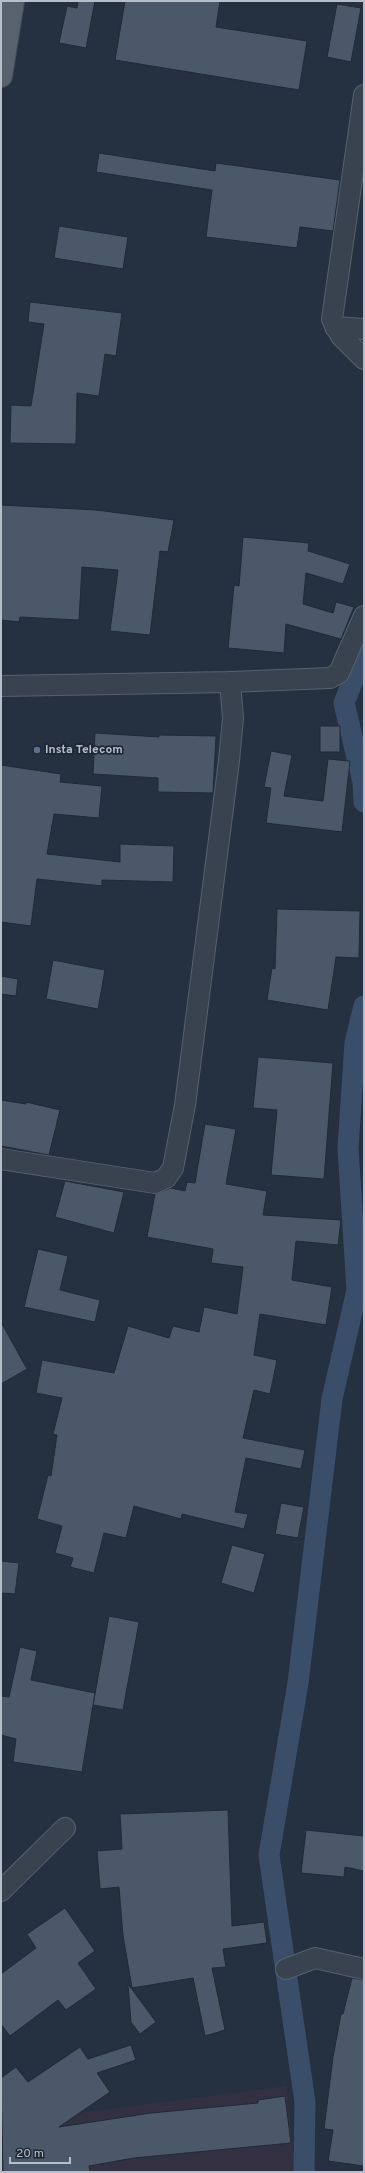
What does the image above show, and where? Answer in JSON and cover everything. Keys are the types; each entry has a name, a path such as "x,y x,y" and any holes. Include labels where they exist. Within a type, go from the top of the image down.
{"main road":[{"path":"1,76 13,1"}],"street":[{"path":"364,95 332,319 335,327 364,359"},
{"path":"335,327 364,329"},
{"path":"1,686 230,682 334,677 339,673 364,616"},
{"path":"1,1159 155,1184 166,1178 173,1168 185,1105 229,761 233,718 230,682"},
{"path":"1,1891 65,1828"},
{"path":"286,1969 315,1958 364,1968"}],"shaded area":[{"path":"286,2086 296,2172 1,2172 1,2123"}],"building":[{"path":"78,1 95,1 86,48 59,43 67,6 77,8"},
{"path":"125,1 220,1 216,27 307,41 299,90 115,60"},
{"path":"337,4 361,8 351,62 327,57"},
{"path":"99,153 215,171 216,163 340,180 333,231 300,227 297,248 206,237 212,190 96,172"},
{"path":"59,226 128,237 123,269 54,258"},
{"path":"30,302 122,313 116,356 105,354 99,396 77,393 76,444 10,443 11,405 31,406 44,324 28,322"},
{"path":"1,505 96,510 174,520 168,552 160,551 150,635 110,631 118,570 82,567 79,620 20,617 19,622 1,620"},
{"path":"243,537 309,543 308,551 350,564 343,584 306,573 303,604 333,613 336,602 354,607 341,639 286,624 284,653 228,648 234,585 239,586"},
{"path":"320,726 340,726 340,752 320,752"},
{"path":"95,733 159,737 159,735 216,736 213,793 158,792 158,778 93,774"},
{"path":"271,751 292,755 284,796 323,801 328,759 350,761 342,832 266,823 271,788 264,787"},
{"path":"1,765 61,774 60,782 102,786 99,818 54,814 47,854 120,862 120,844 174,846 173,882 102,880 102,886 37,879 31,926 1,922"},
{"path":"277,909 360,911 359,958 336,957 328,1010 267,1000 272,968 275,969"},
{"path":"53,960 105,970 98,1009 46,999"},
{"path":"1,976 18,979 16,996 1,994"},
{"path":"258,1057 333,1063 324,1179 271,1175 277,1110 253,1108"},
{"path":"1,1100 26,1104 26,1102 60,1110 49,1155 1,1146"},
{"path":"205,1124 236,1129 226,1184 267,1191 263,1215 341,1220 338,1245 296,1241 292,1280 332,1287 326,1325 260,1314 254,1355 277,1360 270,1394 254,1390 243,1438 305,1450 301,1469 246,1458 235,1512 248,1514 244,1529 182,1514 181,1519 134,1506 126,1538 104,1533 94,1573 70,1567 73,1558 55,1553 62,1526 37,1519 48,1475 51,1476 57,1435 53,1434 62,1398 36,1393 42,1360 114,1373 128,1326 169,1338 173,1326 199,1332 204,1307 237,1314 243,1267 211,1263 213,1249 147,1237 155,1194 171,1188 185,1191 187,1182 195,1183"},
{"path":"65,1181 124,1192 114,1233 55,1217"},
{"path":"38,1249 68,1256 60,1290 100,1300 95,1322 24,1307"},
{"path":"1,1322 27,1369 1,1384"},
{"path":"281,1503 304,1507 298,1538 275,1534"},
{"path":"232,1545 265,1554 254,1593 221,1583"},
{"path":"1,1561 19,1563 15,1594 1,1593"},
{"path":"109,1616 139,1622 123,1710 93,1705"},
{"path":"20,1647 37,1651 31,1680 95,1693 82,1772 13,1762 16,1739 1,1735 1,1696 9,1697"},
{"path":"228,1810 232,1926 264,1922 267,1943 223,1949 226,1967 212,1968 225,2030 205,2036 193,1978 132,1988 123,1936 119,1887 100,1889 97,1851 122,1849 120,1814"},
{"path":"306,1830 364,1836 364,1871 345,1867 344,1877 301,1873"},
{"path":"65,1908 95,1951 78,1963 96,1989 66,2010 58,2000 10,2036 1,2024 1,1974 36,1948 27,1934"},
{"path":"352,1978 364,1980 364,2166 328,2161 333,2130 324,2129 333,2057 341,2014 343,2014"},
{"path":"128,1984 156,2022 140,2034 131,2022"},
{"path":"131,2045 136,2060 97,2073 110,2092 59,2127 151,2113 258,2103 258,2100 285,2096 291,2143 134,2158 89,2166 90,2172 3,2172 1,2078 16,2067 28,2082 80,2047 88,2059"}],"waterway":[{"path":"364,652 344,703 363,782 364,802"},
{"path":"304,2172 305,2102 269,1855 298,1683 332,1399 357,1290 348,1148 355,1043 364,1006"}],"place":[{"name":"Insta Telecom","path":"37,750"}]}
